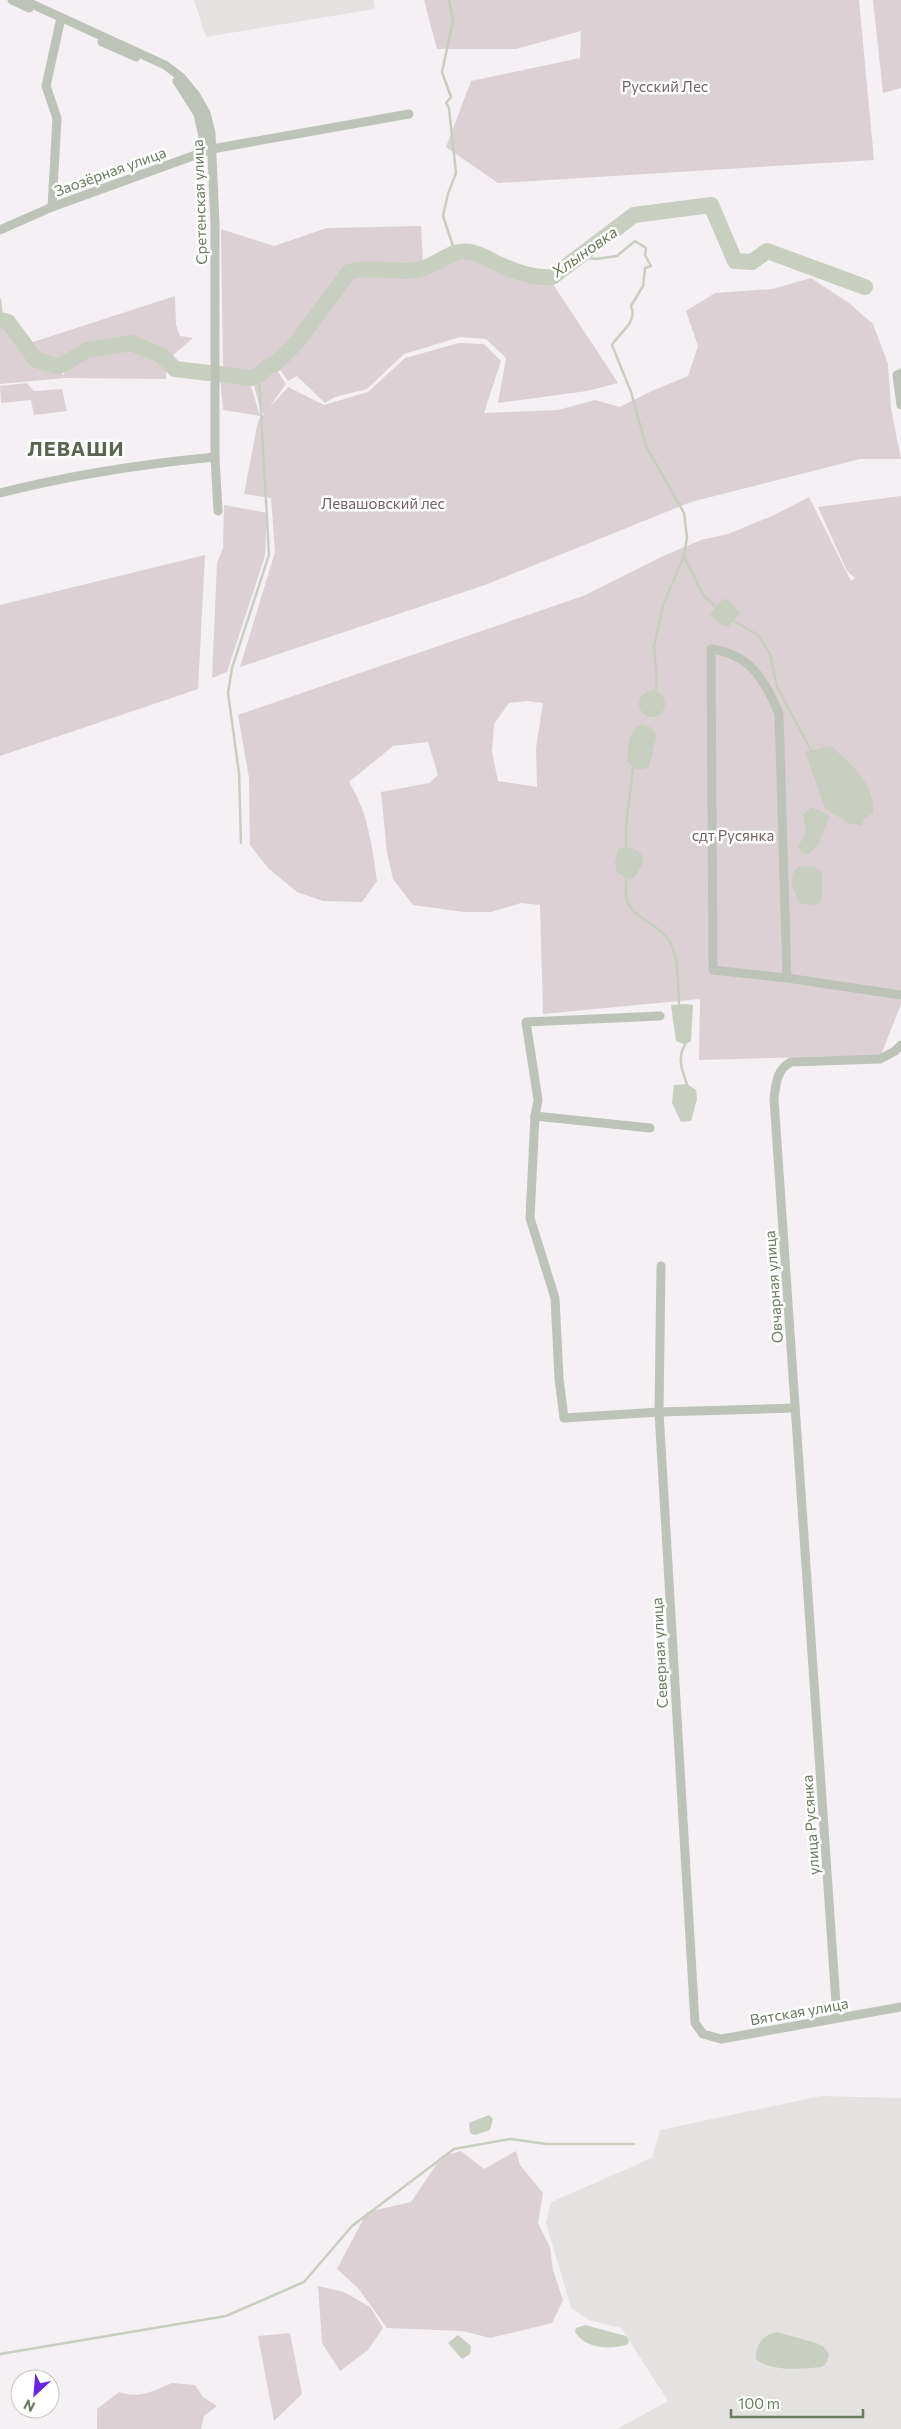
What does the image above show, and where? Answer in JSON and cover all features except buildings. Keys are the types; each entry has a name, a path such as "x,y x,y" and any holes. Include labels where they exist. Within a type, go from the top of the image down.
{"street":[{"path":"12,0 61,21"},
{"path":"23,0 61,21"},
{"path":"52,207 58,118 46,86 61,21"},
{"name":"Сретенская улица","path":"61,21 173,76 198,114 208,147 216,320 215,457 218,510"},
{"name":"Заозёрная улица","path":"0,230 52,207 208,147 409,114"},
{"path":"901,373 896,375 901,405"},
{"path":"0,493 79,475 215,457"},
{"path":"787,978 779,714 761,678 746,662 735,654 711,649 713,970 787,978 901,995"},
{"path":"660,1016 526,1022 538,1100 535,1116 530,1218 555,1298 559,1378 564,1418 659,1412 795,1408"},
{"name":"Овчарная улица","path":"811,1630 774,1099 776,1078 781,1070 790,1062 880,1059 894,1052 901,1045"},
{"path":"535,1116 650,1128"},
{"name":"Северная улица","path":"661,1266 659,1412 695,2023 703,2034"},
{"name":"улица Русянка","path":"811,1630 838,2018"},
{"name":"Вятская улица","path":"703,2034 721,2039 901,2007"}],"shaded area":[{"path":"194,0 374,0 375,9 206,37"},
{"path":"723,599 728,600 740,613 728,627 720,624 710,614"},
{"path":"652,691 661,695 665,704 661,713 652,717 643,713 639,704 643,695"},
{"path":"642,724 650,727 657,734 649,767 639,769 634,768 627,761 628,745 634,730"},
{"path":"831,746 861,776 870,793 873,802 873,813 864,819 862,826 848,823 825,808 805,752"},
{"path":"812,807 830,816 819,843 809,854 801,852 798,847 806,832 803,814"},
{"path":"626,847 635,849 642,855 643,864 633,879 626,878 617,872 615,863 618,849"},
{"path":"800,866 814,867 822,872 822,901 817,905 800,904 795,894 792,879 795,870"},
{"path":"671,1005 693,1005 691,1041 685,1045 676,1041"},
{"path":"687,1084 696,1090 697,1099 691,1121 681,1122 672,1103 674,1085"},
{"path":"821,2096 901,2098 901,2429 617,2429 668,2401 621,2328 589,2320 571,2308 546,2223 551,2202 652,2158 660,2130"},
{"path":"489,2115 493,2119 490,2130 475,2135 470,2133 469,2123"},
{"path":"585,2325 626,2336 629,2340 628,2344 614,2347 599,2347 585,2342 575,2332 576,2328"},
{"path":"777,2332 824,2347 829,2354 827,2362 822,2367 797,2369 778,2368 762,2363 756,2359 757,2349 764,2338"},
{"path":"458,2335 471,2346 470,2354 462,2359 448,2343"}],"green space":[{"name":"Русский Лес","path":"424,0 859,0 874,160 498,183 446,147 471,81 580,58 581,31 516,49 437,49"},
{"path":"873,0 901,0 901,88 883,93"},
{"path":"421,226 423,265 347,268 282,354 248,372 223,368 221,229 274,246 327,228"},
{"path":"452,257 473,257 488,268 521,278 553,284 618,383 587,391 498,403 506,358 486,339 460,337 404,354 367,389 335,397 325,403 297,376 288,381 277,366 313,332 315,322 329,308 333,296 351,276 368,273 423,274 442,268"},
{"name":"Левашовский лес","path":"811,278 849,303 873,324 888,364 891,408 901,459 860,459 691,502 485,585 240,667 275,552 271,498 244,494 258,421 264,414 260,409 254,385 259,375 275,367 286,384 269,408 288,387 324,405 368,392 405,358 459,343 484,344 501,361 484,413 558,410 595,400 620,407 688,376 698,346 686,311 715,293 772,289"},
{"path":"175,296 176,325 180,336 193,338 172,356 131,340 86,346 62,362 34,352 30,343"},
{"path":"0,324 3,324 32,363 61,368 63,376 75,360 85,354 109,346 133,345 166,362 166,379 64,378 0,384"},
{"path":"220,376 250,383 260,416 223,410"},
{"path":"27,383 34,391 62,389 67,411 34,415 31,400 1,403 0,386"},
{"name":"сдт Русянка","path":"901,496 901,1004 881,1055 699,1060 700,999 543,1014 540,905 521,903 491,912 464,912 413,905 393,879 387,853 381,792 429,783 438,775 428,742 393,746 349,782 365,817 377,881 362,902 323,901 297,892 268,868 250,845 249,778 238,715 583,596 661,557 701,540 728,534 774,515 809,497 851,581 855,578 847,571 818,507","holes":["527,701 543,703 536,748 537,787 498,781 492,752 494,724 509,703"]},
{"path":"224,505 267,513 265,556 227,672 212,678 217,563 223,548"},
{"path":"205,555 198,689 0,756 0,605"},
{"path":"461,2151 484,2169 516,2151 520,2165 543,2193 538,2223 550,2247 553,2270 563,2300 552,2323 490,2338 463,2331 387,2328 358,2288 337,2269 367,2212 411,2202 442,2156"},
{"path":"318,2286 344,2292 370,2307 383,2328 368,2350 340,2371 322,2343"},
{"path":"290,2333 302,2394 274,2421 258,2336"},
{"path":"172,2383 195,2385 203,2397 217,2406 204,2416 201,2429 97,2429 97,2409 119,2392 133,2395 140,2394"}],"waterway":[{"path":"449,0 453,21 442,72 451,97 446,103 449,108 456,173 448,194 443,216 455,252"},
{"name":"Хлыновка","path":"219,374 251,378 275,364 298,341 349,272 366,269 418,270 450,255 464,251 478,254 523,274 552,277 634,215 711,205 735,261 752,262 767,251 865,287"},
{"path":"578,257 596,259 617,256 635,241 646,248 645,255 651,266 645,268 643,286 631,306 633,312 630,322 612,345 631,392 646,446 684,513 687,538 684,556 663,605 654,647 656,691"},
{"path":"0,300 2,320"},
{"name":"Хлыновка","path":"0,320 8,322 36,360 58,366 87,350 131,343 161,355 175,369 209,373"},
{"path":"241,843 239,773 228,693 232,668 269,555 259,375"},
{"path":"684,556 703,595 715,606"},
{"path":"734,621 758,635 770,654 777,687 811,750"},
{"path":"626,847 626,825 633,768"},
{"path":"626,878 628,904 665,935 675,954 679,1004"},
{"path":"685,1045 681,1059 687,1084"},
{"path":"0,2354 226,2316 304,2282 352,2226 454,2149 510,2139 547,2144 634,2144"}],"district":[{"name":"ЛЕВАШИ","path":"76,448"}]}
